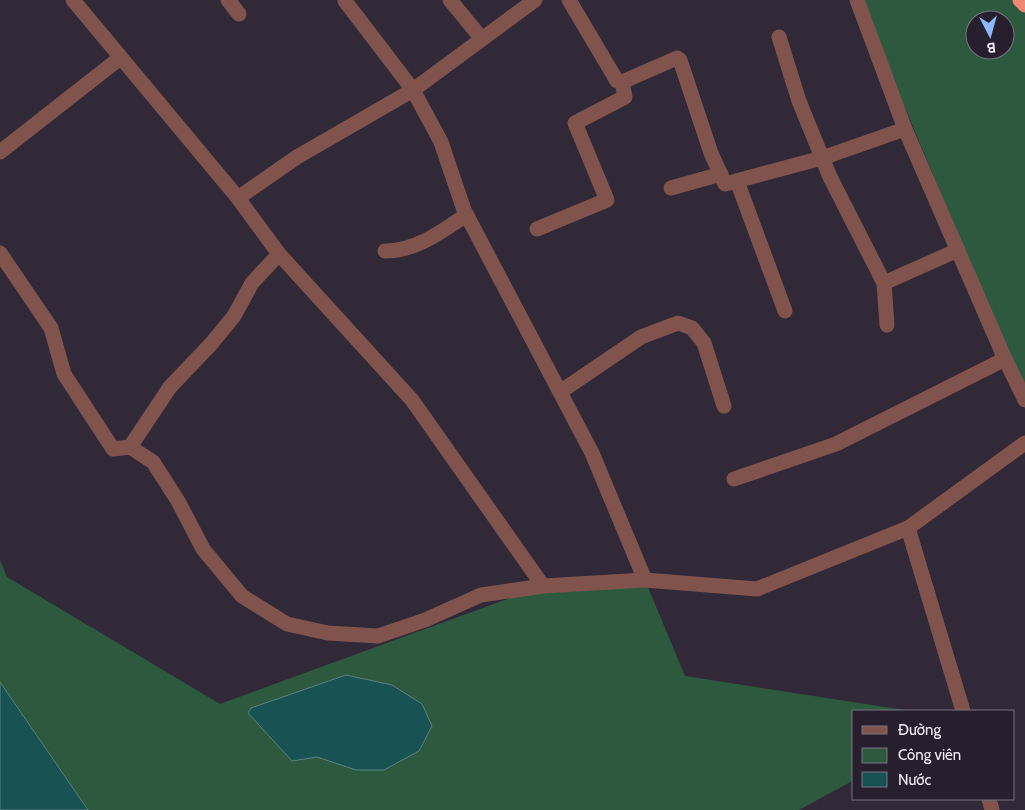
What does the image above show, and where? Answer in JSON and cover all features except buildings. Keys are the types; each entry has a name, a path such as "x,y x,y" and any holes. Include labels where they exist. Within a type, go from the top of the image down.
{"highway":[{"path":"1020,0 1025,5"}],"street":[{"path":"73,0 238,198 279,254 412,400 543,586"},
{"path":"228,0 239,14"},
{"path":"450,0 482,39"},
{"path":"238,198 297,158 413,90 535,0"},
{"path":"569,0 617,81 622,82 677,58 680,60 712,153 725,184 822,158 905,129"},
{"path":"857,0 905,129 1005,359 1025,400"},
{"path":"345,1 413,90 441,142 466,215 592,453 644,580"},
{"path":"778,37 799,101 830,177 884,283 887,325"},
{"path":"0,152 120,58"},
{"path":"537,229 607,200 574,123 625,97 622,82"},
{"path":"670,188 721,174"},
{"path":"737,181 785,311"},
{"path":"385,251 399,251 427,240 466,215"},
{"path":"884,283 958,250"},
{"path":"0,253 51,328 64,374 113,449 130,447 152,462 178,502 203,549 242,596 287,624 328,633 378,636 425,620 481,595 543,586 644,580 757,589 908,528 1025,443"},
{"path":"130,447 170,387 217,337 234,316 252,283 279,254"},
{"path":"560,392 642,337 678,323 692,328 704,343 724,406"},
{"path":"734,480 836,444 1005,359"},
{"path":"908,528 963,710"}],"green space":[{"path":"860,0 1020,0 1025,5 1025,394"},
{"path":"0,560 7,577 220,704 543,586 645,580 685,676 905,710 852,710 852,781 799,810 88,810 0,682"}],"water":[{"path":"346,675 392,685 422,704 432,726 419,751 384,770 356,770 317,757 292,761 248,713 251,708"},
{"path":"0,682 88,810 0,810"}]}
